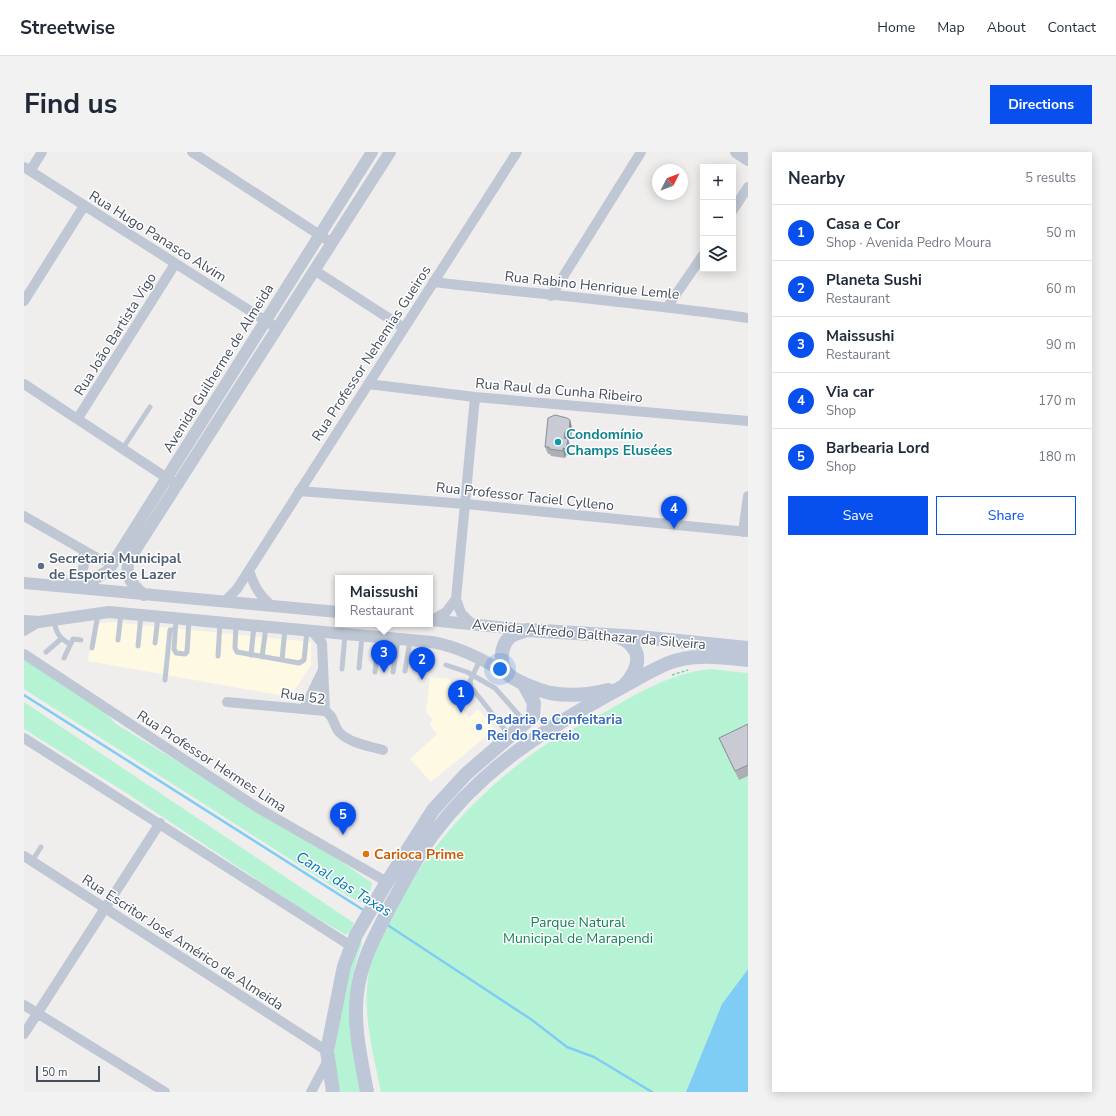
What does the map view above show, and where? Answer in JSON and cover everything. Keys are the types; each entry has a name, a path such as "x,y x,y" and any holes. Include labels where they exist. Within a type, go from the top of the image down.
{"main road":[{"name":"Avenida Alfredo Balthazar da Silveira","path":"527,630 748,648"},
{"path":"509,675 503,666 503,648 511,637 527,630"},
{"path":"367,1092 356,1019 359,981 364,961 372,942 398,892 432,834 458,803 490,773 526,743 560,721 624,686 636,670 637,662 636,654 632,646 626,640 619,637"},
{"name":"Avenida Alfredo Balthazar da Silveira","path":"509,675 523,683 548,692 569,695 601,692 624,686 667,664 689,658 707,657 748,660"},
{"path":"332,1092 327,1057 338,990 354,940 385,884 433,810 453,786 509,735 533,716 534,703 523,683"}],"street":[{"path":"27,169 42,152"},
{"path":"192,152 332,243"},
{"name":"Avenida Guilherme de Almeida","path":"144,595 131,583 127,577 127,566 172,481 266,321 372,152"},
{"name":"Avenida Guilherme de Almeida","path":"79,588 107,573 277,328 388,152"},
{"name":"Rua Professor Nehemias Gueiros","path":"224,602 232,596 249,570 517,152"},
{"path":"551,296 641,152"},
{"path":"736,152 748,160"},
{"name":"Rua Hugo Panasco Alvim","path":"27,169 277,328"},
{"path":"736,205 748,187"},
{"path":"24,301 84,206"},
{"path":"668,306 700,258"},
{"name":"Rua João Bartista Vigo","path":"78,418 175,264"},
{"path":"314,270 404,328"},
{"name":"Rua Rabino Henrique Lemle","path":"433,282 551,296 668,306 748,318"},
{"path":"24,384 172,481"},
{"name":"Rua Raul da Cunha Ribeiro","path":"368,384 475,396 748,422"},
{"path":"472,624 461,613 456,599 475,396"},
{"name":"Rua Professor Taciel Cylleno","path":"299,491 466,504 746,532"},
{"path":"746,532 748,496"},
{"path":"24,516 105,561 116,559"},
{"path":"62,587 80,575 83,571 85,566 83,550"},
{"path":"249,570 254,585 261,597 272,606"},
{"path":"24,583 335,612"},
{"path":"433,619 446,612 456,599"},
{"name":"Avenida Alfredo Balthazar da Silveira","path":"24,622 39,622 98,613 121,613 158,616 176,624 189,619 404,639 446,644 481,658 509,675"},
{"name":"Avenida Alfredo Balthazar da Silveira","path":"433,620 527,630"},
{"path":"24,631 39,622"},
{"path":"310,631 322,644 325,711"},
{"path":"322,644 341,633"},
{"name":"Rua Professor Hermes Lima","path":"25,653 258,808 385,884"},
{"path":"304,709 324,668"},
{"name":"Rua 52","path":"227,702 325,711 330,714 335,726 342,734 362,744 383,750"},
{"path":"24,738 160,823 354,940"},
{"path":"24,1034 160,823"},
{"name":"Rua Escritor José Américo de Almeida","path":"28,858 106,908 327,1057"},
{"path":"24,1005 165,1092"},
{"path":"311,1092 327,1057"}],"lane":[{"path":"123,448 150,407"},
{"path":"92,648 98,613"},
{"path":"118,640 121,613"},
{"path":"138,646 141,614"},
{"path":"155,643 158,616"},
{"path":"54,619 56,630 61,639 70,644"},
{"path":"176,624 174,651 185,654 187,649 189,619"},
{"path":"218,656 220,622"},
{"path":"165,680 170,630 176,624"},
{"path":"236,624 236,651 240,654 299,662 304,660 310,631"},
{"path":"251,655 260,626"},
{"path":"260,626 262,657"},
{"path":"282,660 285,628"},
{"path":"341,633 342,669"},
{"path":"359,668 362,635"},
{"path":"375,672 379,637"},
{"path":"64,658 74,638 81,640"},
{"path":"46,652 61,639"},
{"path":"404,639 405,671"},
{"path":"393,672 404,639"},
{"path":"481,658 470,683 475,692 509,735"},
{"path":"446,665 473,675 495,688 525,723"},
{"path":"28,858 41,847"}],"path":[{"path":"666,676 692,669"}],"shaded area":[{"path":"112,622 311,642 311,665 290,697 88,661 94,624"},
{"path":"430,677 449,679 460,691 453,698 469,717 478,709 495,729 431,782 410,759 437,734 429,724 433,720 426,712"}],"green space":[{"path":"24,658 101,708 116,724 333,856 372,883 369,897 364,904 348,896 24,689"},
{"name":"Parque Natural Municipal de Marapendi","path":"710,669 748,673 748,969 722,1004 686,1092 381,1092 368,1027 367,995 372,955 404,893 436,846 454,824 495,784 539,749 563,734 655,685 668,679 696,671"},
{"path":"24,702 354,923 351,930 346,935 297,906 125,792 24,729"},
{"path":"361,940 362,944 352,983 350,1018 354,1053 362,1092 339,1092 333,1067 339,998"}],"water":[{"path":"748,969 748,1092 686,1092 722,1004"}],"building":[{"name":"Condomínio Champs Elusées","path":"555,415 570,420 569,432 565,432 564,438 568,439 566,449 563,448 563,451 545,447 548,418"},
{"path":"748,724 748,765 735,771 719,738"}],"waterway":[{"name":"Canal das Taxas","path":"24,695 365,911"},
{"name":"Canal das Taxas","path":"386,924 532,1020 567,1047 594,1057 652,1092"}],"place":[{"name":"Condomínio Champs Elusées","path":"558,442"},
{"name":"Via car","path":"674,529"},
{"name":"Secretaria Municipal de Esportes e Lazer","path":"41,566"},
{"name":"Maissushi","path":"384,673"},
{"name":"Planeta Sushi","path":"422,680"},
{"name":"Casa e Cor","path":"461,713"},
{"name":"Padaria e Confeitaria Rei do Recreio","path":"479,727"},
{"name":"Barbearia Lord","path":"343,835"},
{"name":"Carioca Prime","path":"366,854"}]}
